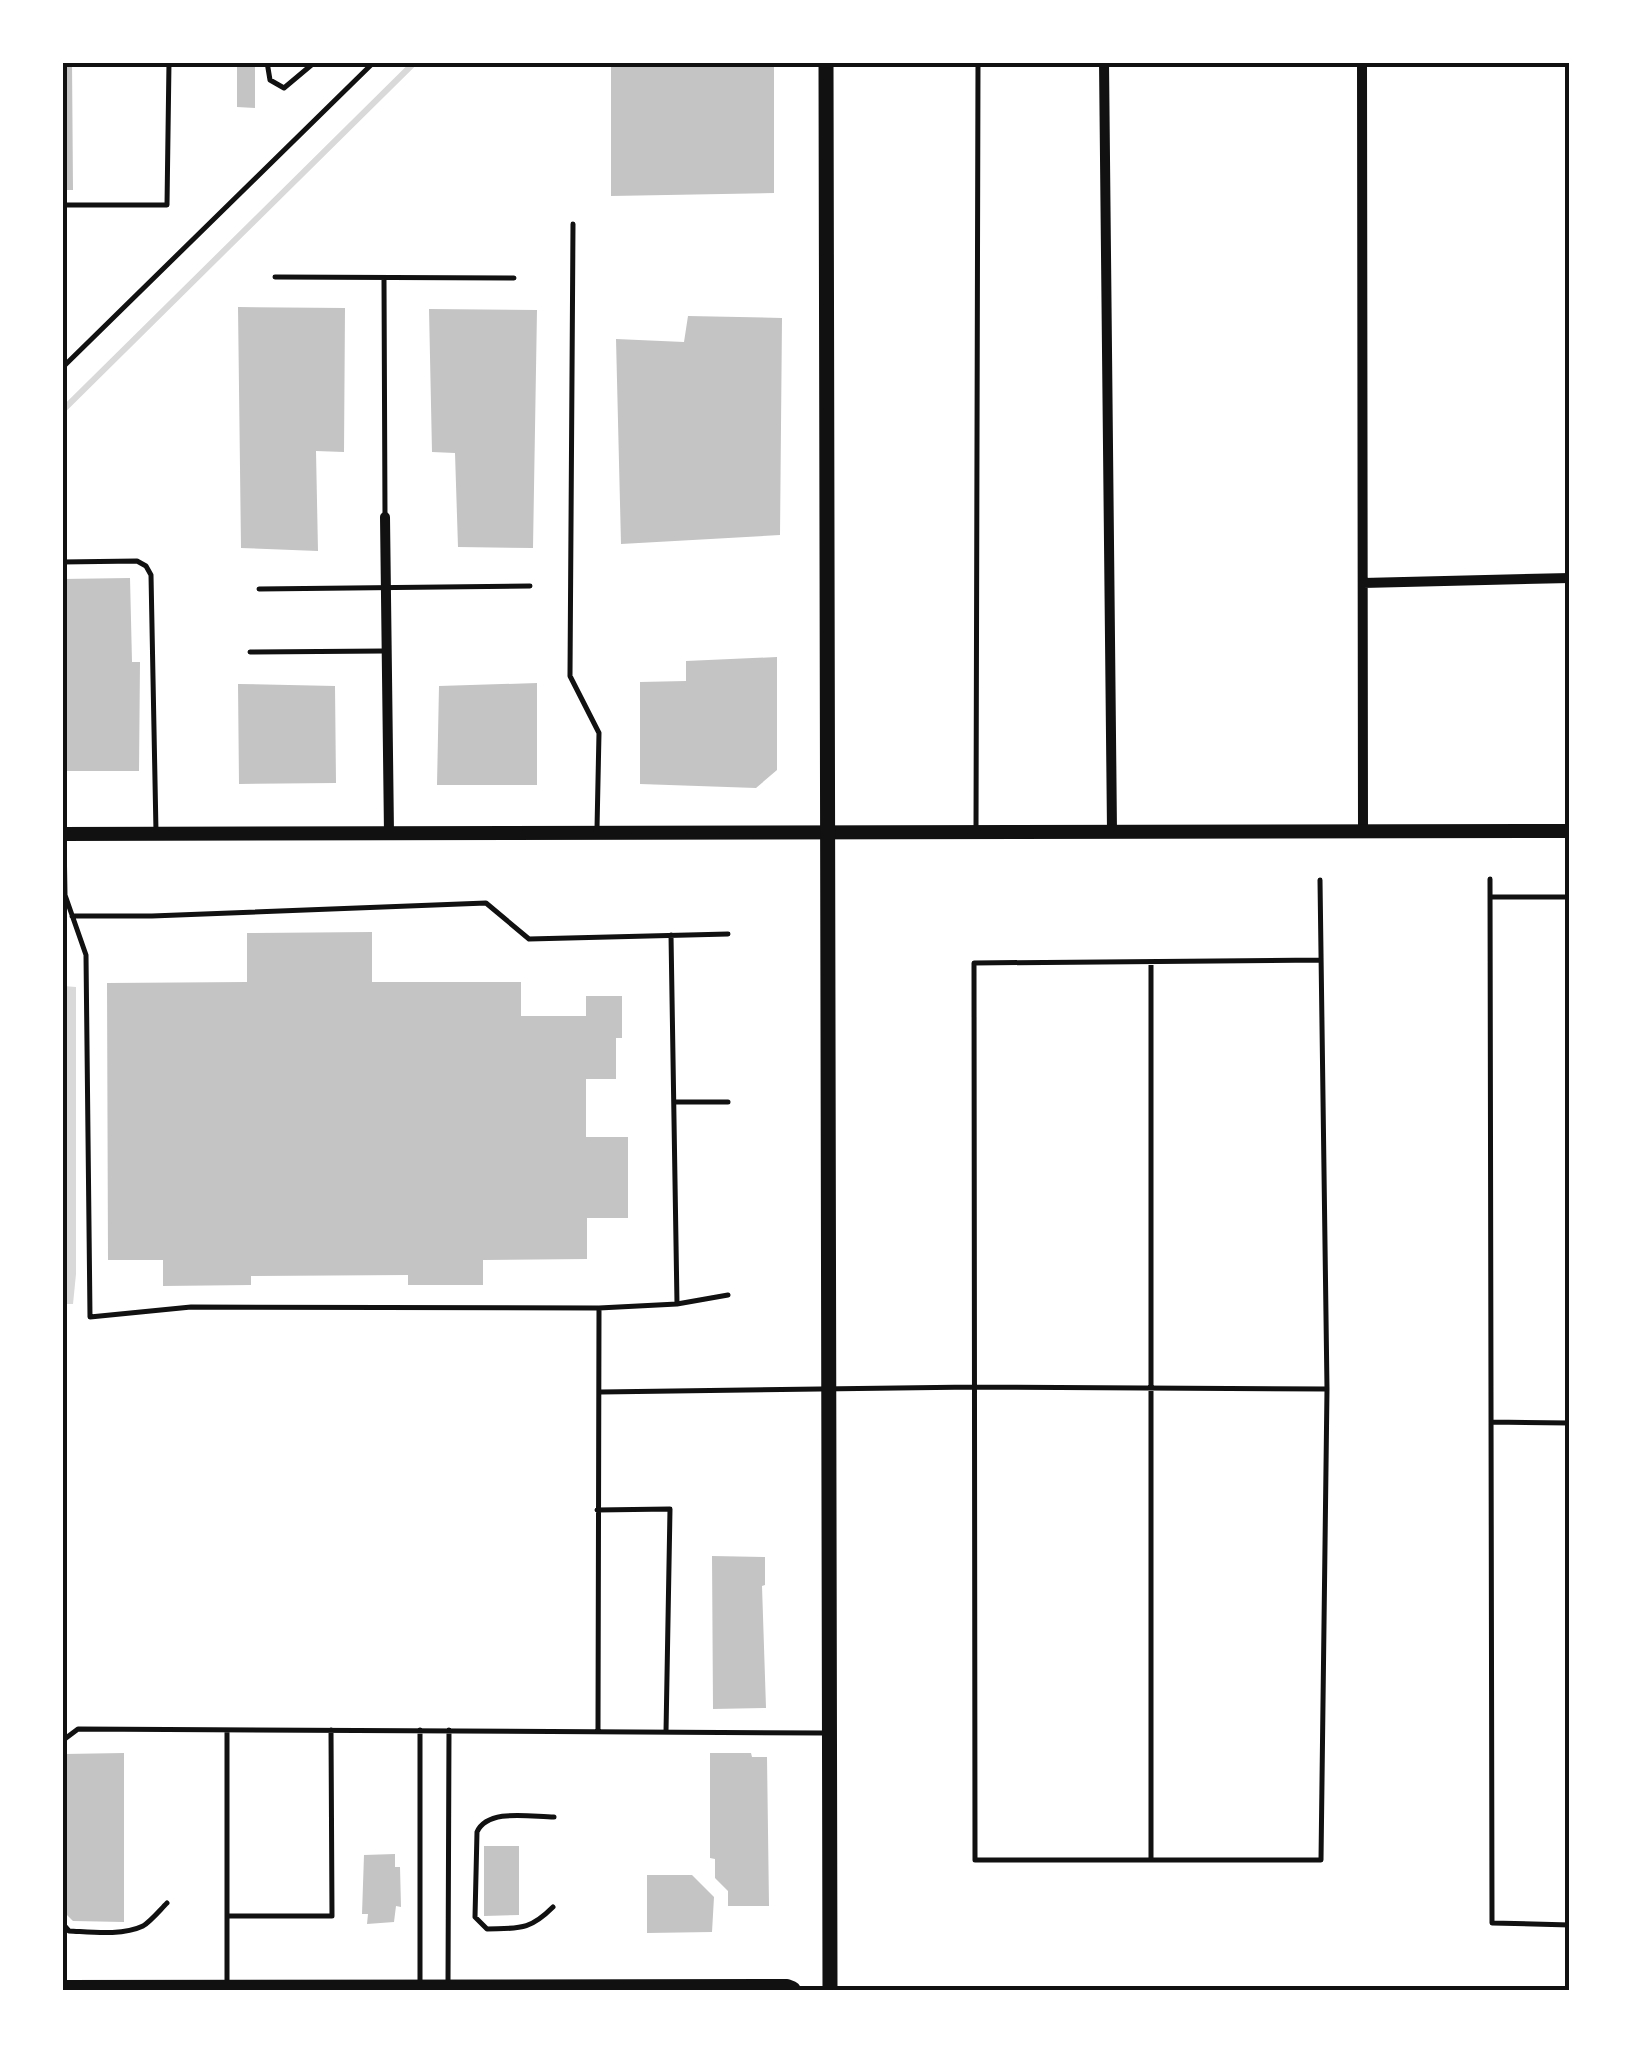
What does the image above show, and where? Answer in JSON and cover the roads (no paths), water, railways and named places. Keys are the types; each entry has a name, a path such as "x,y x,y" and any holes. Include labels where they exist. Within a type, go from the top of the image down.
{"main road":[{"path":"826,62 830,1990"},
{"path":"62,1990 792,1990"}],"street":[{"path":"1104,62 1112,831"},
{"path":"1362,62 1363,832"},
{"path":"385,517 389,832"},
{"path":"1363,583 1570,578"},
{"path":"63,834 1570,831"}],"lane":[{"path":"62,206 167,205 169,62"},
{"path":"267,62 270,80 284,88 315,62"},
{"path":"62,368 374,62"},
{"path":"976,831 978,62"},
{"path":"573,224 570,676 599,732 596,832"},
{"path":"275,277 514,278"},
{"path":"384,279 385,517"},
{"path":"62,562 137,560 151,575 156,833"},
{"path":"259,589 530,586"},
{"path":"250,652 387,651"},
{"path":"63,834 65,895 86,955 90,1317 203,1307 600,1308 677,1304 728,1294"},
{"path":"1490,879 1492,1924 1570,1925"},
{"path":"1320,880 1327,1388 1321,1860 975,1860 974,963 1320,960"},
{"path":"1490,897 1570,897"},
{"path":"72,916 486,903 530,939 728,934"},
{"path":"671,936 677,1304"},
{"path":"1150,962 1150,1860"},
{"path":"674,1102 728,1102"},
{"path":"598,1731 600,1308"},
{"path":"601,1392 1327,1388"},
{"path":"1490,1422 1570,1423"},
{"path":"597,1510 670,1509 666,1732"},
{"path":"62,1742 78,1729 830,1733"},
{"path":"229,1916 332,1916 331,1730"},
{"path":"420,1730 420,1990"},
{"path":"448,1990 449,1730"},
{"path":"227,1731 227,1988"},
{"path":"553,1907 536,1924 524,1928 486,1929 475,1917 480,1825 495,1817 554,1817"},
{"path":"62,1923 69,1931 128,1929 142,1926 167,1904"}],"waterway":[{"path":"62,411 415,62"}]}
